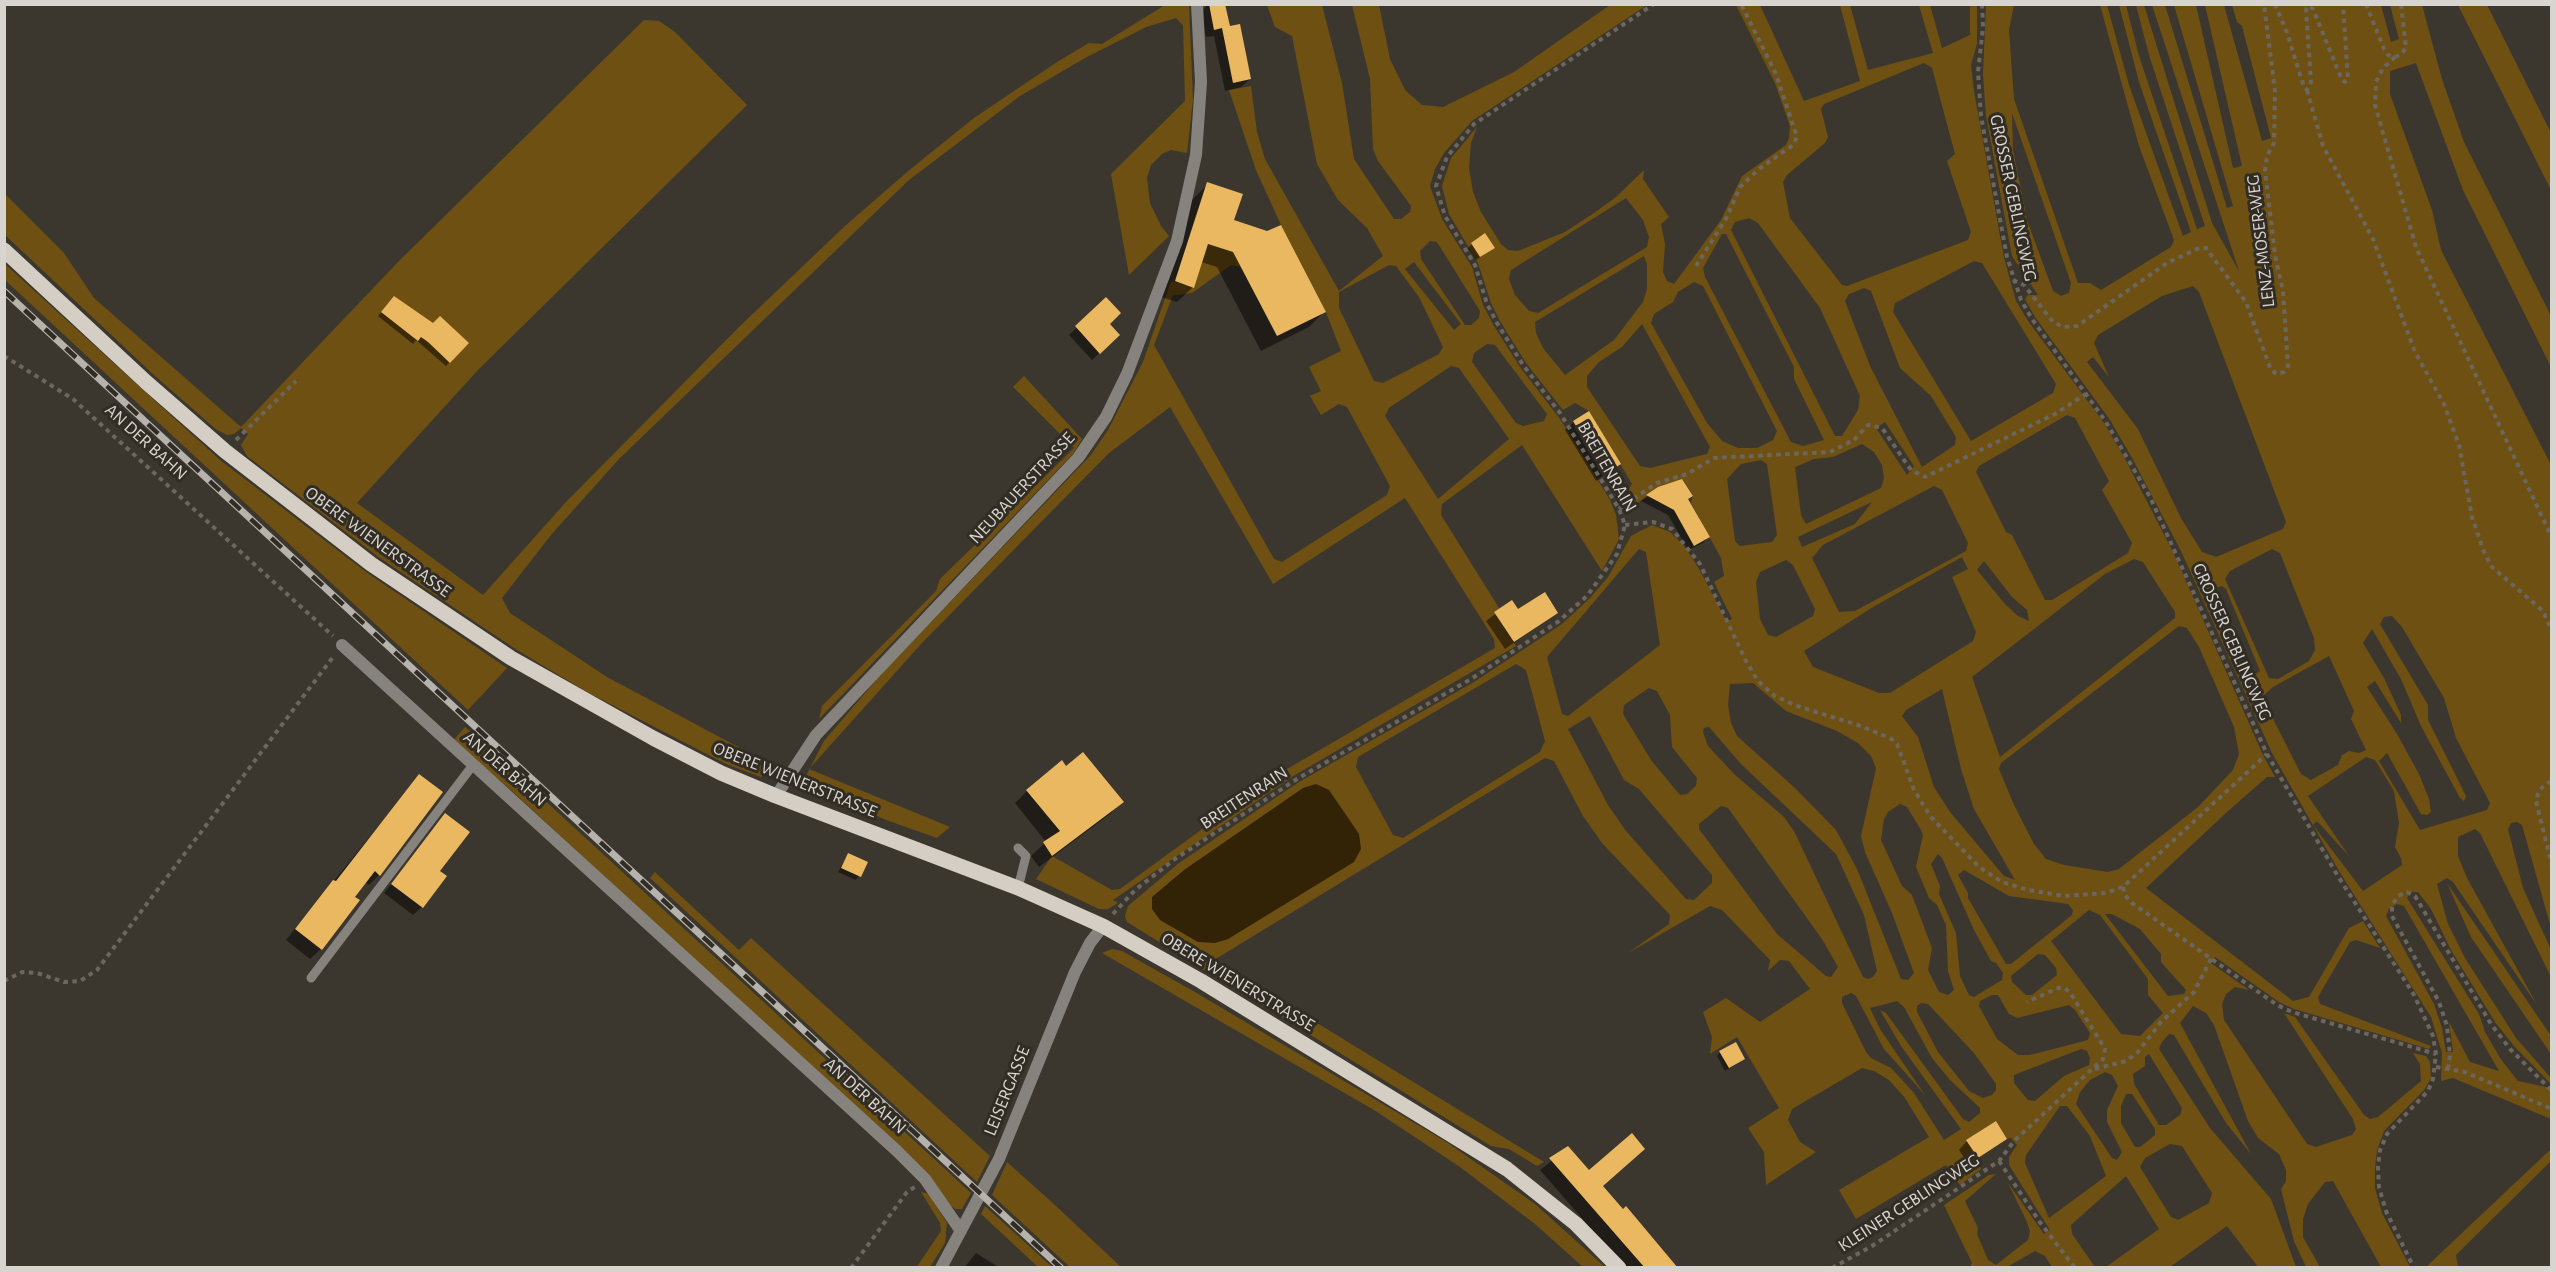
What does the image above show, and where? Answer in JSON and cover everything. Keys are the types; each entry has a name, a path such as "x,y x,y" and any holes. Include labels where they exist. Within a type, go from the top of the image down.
{"main road":[{"name":"OBERE WIENERSTRASSE","path":"4,250 146,382 225,451 371,564 511,658 653,738 776,796 1018,888 1103,926 1201,981 1508,1169 1576,1224 1619,1268"}],"street":[{"name":"NEUBAUERSTRASSE","path":"776,796 816,735 1078,458 1107,417 1128,374 1178,241 1196,155 1201,82 1197,4"},
{"name":"AN DER BAHN","path":"342,645 897,1150 925,1179 961,1231"},
{"name":"LEISERGASSE","path":"941,1268 999,1159 1075,972 1090,942 1103,926"}],"lane":[{"path":"311,978 473,765"},
{"path":"1018,848 1026,856 1018,888"}],"path":[{"name":"BREITENRAIN","path":"1103,926 1136,890 1175,859 1297,778 1471,679 1559,621 1587,596 1617,554 1625,525 1619,509 1560,413 1523,365 1497,323 1487,304 1474,266 1445,216 1436,186 1447,157 1474,124 1654,4"},
{"path":"1696,266 1727,218 1740,187 1759,169 1793,145 1797,137 1776,74 1741,4"},
{"name":"GROSSER GEBLINGWEG","path":"1982,4 1979,100 2013,280 2031,319 2106,422 2150,497 2267,754 2336,873 2414,996 2430,1027 2436,1054 2436,1067 2428,1091 2387,1134 2380,1150 2378,1167 2379,1187 2386,1211 2414,1268"},
{"name":"LENZ-MOSER-WEG","path":"2013,280 2024,285 2053,322 2063,327 2077,326 2167,263 2199,248 2206,248 2246,302 2271,370 2277,374 2284,372 2288,366 2283,291 2275,255 2265,171 2267,156 2274,143 2275,91 2264,4"},
{"path":"2275,4 2307,90 2323,146 2373,239 2415,352 2444,404 2459,445 2472,517 2484,552 2492,567 2543,611 2552,631"},
{"path":"2307,90 2312,81 2306,10 2309,6 2313,9 2342,80 2345,82 2348,79 2343,4"},
{"path":"2366,4 2384,50 2388,55 2395,57"},
{"path":"2401,4 2406,47 2402,54 2383,68 2376,82 2374,105 2416,247 2552,538"},
{"name":"AN DER BAHN","path":"4,356 72,399 342,645"},
{"path":"225,451 296,381"},
{"path":"1619,509 1657,483 1687,474 1714,458 1830,452 1854,440 1868,425 1882,428 1911,470 1925,477 2055,414 2086,394"},
{"path":"1625,525 1653,522 1672,529 1700,564 1746,661 1758,681 1775,696 1797,706 1858,725 1890,738 1897,744 1914,790 1930,817 1979,867 2002,882 2028,890 2064,896 2106,893 2123,887 2267,754"},
{"path":"4,981 22,972 37,973 64,982 80,981 96,970 342,645"},
{"path":"2551,781 2539,790 2536,801 2552,866"},
{"path":"2123,887 2125,895 2132,903 2277,1005 2292,1012 2436,1054"},
{"path":"2448,1069 2450,1056 2447,1026 2439,1002 2392,916 2392,905 2398,896 2407,892 2415,896 2491,1024 2510,1049 2552,1091"},
{"path":"2095,1069 2126,1060 2137,1053 2161,1022 2194,992 2211,959"},
{"path":"2027,1002 2058,988 2065,988 2105,1049 2103,1059 2095,1069"},
{"path":"2436,1067 2492,1083 2552,1109"},
{"name":"KLEINER GEBLINGWEG","path":"1832,1268 1899,1229 1999,1161 2014,1141 2077,1082 2095,1069"},
{"name":"KLEINER GEBLINGWEG","path":"1999,1161 2039,1221 2075,1268"},
{"path":"851,1268 908,1192 925,1179"}],"shaded area":[{"path":"1165,5 1189,5 1193,100 1187,153 1171,150 1162,154 1151,165 1147,178 1150,203 1161,226 1169,236 1129,275 1111,174 1185,101 1183,25 1176,18 1146,27 1085,58 1020,96 909,180 619,459 551,535 502,598 510,613 607,677 774,766 761,777 726,764 587,692 517,650 377,556 247,456 241,445 248,434 241,428 234,434 227,435 217,430 154,375 5,235 4,193 64,253 94,298 241,427 398,262 644,20 659,21 675,32 747,105 478,370 357,503 483,595 566,502 739,327 846,225 913,167 974,118 1057,62 1089,43 1102,44"},
{"path":"1267,5 1322,5 1342,83 1354,159 1394,219 1401,219 1410,212 1411,206 1378,161 1373,149 1370,79 1352,5 1379,5 1390,59 1405,90 1422,105 1443,107 1514,72 1610,5 1647,5 1472,121 1444,153 1435,169 1430,186 1442,219 1472,267 1483,305 1494,326 1520,367 1560,419 1610,500 1616,515 1619,539 1602,571 1522,445 1442,504 1441,515 1499,608 1494,612 1516,646 1295,775 1113,900 1118,903 1108,909 1099,909 1036,879 1052,856 1112,890 1120,889 1275,776 1495,648 1494,639 1405,498 1273,584 1170,407 1109,453 922,643 810,768 824,741 883,672 1091,455 1108,430 1143,362 1171,281 1194,287 1208,244 1233,252 1241,267 1231,265 1192,293 1173,295 1154,345 1274,559 1282,562 1387,495 1390,486 1347,407 1339,404 1321,415 1310,396 1321,391 1309,367 1341,351 1326,312 1281,225 1256,170 1229,90 1251,86 1257,132 1265,159 1339,291 1383,256 1367,228 1338,200 1317,164 1292,36 1275,27","holes":["1430,241 1437,242 1480,311 1479,318 1471,325 1465,325 1421,259 1420,251","1414,262 1461,324 1454,330 1405,269","1389,265 1396,266 1419,297 1443,347 1439,354 1383,383 1374,381 1339,308 1339,292","1487,344 1495,345 1547,414 1544,421 1523,426 1516,423 1472,362 1474,353","1451,366 1459,368 1509,439 1438,499 1385,416 1389,408"]},
{"path":"1736,5 1760,5 1804,101 1860,81 1840,5 1850,5 1868,70 1933,53 1919,5 1930,5 1942,48 1970,35 1970,5 1977,5 1977,44 1971,65 1974,91 2004,258 2016,301 2028,321 2104,423 2125,459 2174,554 2263,755 2275,777 2267,777 2146,888 2293,1001 2309,997 2349,928 2363,921 2380,948 2356,940 2350,942 2318,997 2320,1004 2431,1046 2429,1049 2294,1009 2279,1002 2215,957 2211,963 2249,990 2235,987 2226,994 2222,1004 2224,1020 2307,1144 2316,1147 2352,1135 2356,1129 2353,1119 2284,1013 2295,1017 2364,1115 2370,1119 2378,1117 2421,1081 2420,1064 2413,1053 2426,1056 2430,1062 2431,1078 2425,1089 2384,1131 2377,1150 2375,1168 2375,1188 2382,1213 2410,1267 2381,1267 2333,1181 2325,1182 2308,1204 2303,1219 2303,1237 2320,1267 2306,1267 2294,1241 2281,1189 2286,1181 2286,1170 2279,1154 2258,1138 2248,1121 2214,1025 2206,1013 2193,1006 2180,1023 2251,1154 2226,1123 2174,1035 2169,1034 2159,1049 2210,1128 2271,1199 2296,1267 2258,1267 2227,1226 2170,1267 2106,1267 2159,1229 2126,1176 2071,1225 2072,1234 2095,1267 2052,1267 2045,1256 2035,1251 2007,1267 1970,1267 1972,1263 1944,1205 1989,1175 1996,1174 1965,1201 1978,1228 1977,1234 1988,1260 1996,1265 2028,1240 2030,1231 2027,1222 2008,1183 2044,1234 2050,1230 2009,1165 2009,1157 2017,1145 2011,1138 2007,1139 1996,1121 1967,1140 1978,1158 1981,1169 1960,1185 1946,1165 1856,1219 1839,1190 1929,1137 1905,1098 1889,1080 1874,1071 1862,1068 1792,1109 1788,1120 1800,1142 1816,1152 1766,1185 1764,1152 1748,1128 1779,1108 1737,1037 1710,1054 1712,1037 1703,1012 1726,998 1760,1022 1810,989 1789,961 1780,960 1768,971 1770,960 1722,910 1710,906 1628,953 1669,924 1670,915 1602,843 1583,816 1554,761 1545,758 1214,960 1544,1162 1537,1166 1509,1149 1491,1146 1127,922 1125,916 1128,906 1179,863 1299,782 1474,682 1562,624 1590,598 1608,577 1631,536 1652,525 1670,532 1684,546 1698,567 1727,622 1732,619 1714,582 1724,576 1721,558 1691,503 1693,495 1683,480 1658,487 1630,509 1625,495 1632,484 1589,411 1575,403 1563,410 1526,363 1500,321 1491,303 1478,263 1449,214 1442,186 1451,158 1477,127 1471,143 1469,168 1473,192 1481,212 1501,244 1508,250 1518,251 1565,232 1616,197 1644,170 1643,179 1669,217 1661,224 1665,244 1663,272 1667,281 1674,284 1721,220 1742,176 1786,145 1790,126 1775,83","holes":["1924,63 1932,68 1955,154 1947,161 1971,232 1968,240 1847,286 1842,285 1790,218 1783,182 1787,175 1825,143 1828,137 1821,109 1824,104","1626,198 1643,220 1649,237 1647,247 1538,313 1529,311 1515,295 1509,279 1511,270","1749,218 1758,223 1820,308 1860,396 1858,410 1842,436 1835,436 1731,230 1735,222","1722,234 1726,234 1794,367 1794,379 1824,440 1803,446 1791,442 1705,277 1703,268","1644,256 1647,264 1647,289 1643,302 1614,340 1565,375 1543,348 1536,333 1535,322","1974,261 1982,263 2056,384 2053,393 1971,441 1893,312 1895,303","1694,282 1703,286 1777,431 1773,440 1757,448 1738,448 1722,441 1707,423 1651,323 1654,314 1673,302 1678,292","1864,288 1871,291 1900,368 1931,396 1956,437 1955,445 1922,467 1870,366 1845,301 1849,294","1642,324 1710,447 1707,454 1650,468 1640,466 1587,387 1587,376 1599,362 1622,347","2067,415 2075,418 2109,481 2102,490 2132,543 2128,553 2052,600 2045,600 2012,535 2006,532 1976,472 1979,466","1885,422 1914,466 1907,475 1876,428","1862,444 1874,452 1882,465 1884,478 1881,488 1806,524 1801,515 1795,467 1814,459 1833,457","1761,460 1767,464 1777,535 1772,542 1740,546 1735,541 1727,479 1741,464","1934,486 1942,490 1968,543 1966,551 1855,611 1839,612 1812,558 1823,545","1872,502 1855,524 1802,547 1798,537","1639,549 1646,552 1660,645 1568,716 1562,714 1547,657","1962,557 1968,569 1952,577 1976,632 1973,641 1890,693 1879,693 1813,667 1804,651 1873,607","2134,559 2143,562 2175,612 2175,618 2000,757 1972,677 2105,574","1786,560 1793,565 1815,609 1813,616 1776,637 1768,635 1760,619 1756,582 1760,572","1984,561 2012,597 2027,610 2029,621 2018,616 2005,604 1977,570","2179,626 2187,628 2199,647 2234,727 2239,754 2233,770 2198,807 2119,869 2108,872 2064,865 2046,859 2034,844 1999,769 2001,763","1516,664 1526,670 1545,741 1540,752 1403,838 1393,835 1356,767 1358,757","1753,683 1786,711 1837,731 1858,743 1871,756 1876,768 1861,836 1865,852 1892,913 1914,973 1908,980 1901,979 1857,869 1836,830 1795,788 1737,736 1731,723 1728,705 1730,684","1649,688 1657,691 1670,715 1672,747 1697,778 1696,786 1687,794 1680,795 1651,760 1623,714 1624,705","1942,689 1961,769 1974,809 2015,880 2004,876 1950,812 1934,787 1918,737 1902,716 1906,710","1590,716 1624,780 1639,789 1712,875 1712,883 1694,900 1686,899 1626,831 1608,805 1568,729","1709,727 1741,764 1836,854 1864,915 1877,971 1873,977 1868,979 1863,977 1794,831 1784,817 1734,774 1708,746 1703,732 1704,728","1900,804 1907,807 1923,835 1916,867 1929,898 1937,905 1946,925 1948,971 1954,990 1948,995 1939,992 1928,970 1932,948 1912,895 1902,886 1881,840 1884,819 1888,812","1721,806 1728,808 1822,939 1838,967 1831,977 1826,976 1777,934 1699,829 1699,824","1938,854 1942,858 1974,930 1991,961 1996,963 2003,973 2002,980 1974,997 1969,995 1960,976 1956,933 1939,894 1940,886 1931,864","1964,870 2009,896 2068,904 2073,910 2072,915 2011,964 2006,964 1968,898 1968,893 1958,875","2089,910 2100,915 2148,979 2148,995 2163,1013 2140,1036 2121,1034 2051,941","2105,914 2112,914 2140,929 2161,954 2161,962 2186,990 2184,994 2168,996","2038,954 2045,955 2056,968 2057,975 2032,995 2026,995 2012,982 2011,976","1851,993 1856,996 1884,1049 1925,1095 1880,1029 1870,1008 1897,1001 1904,1007 1932,1058 1950,1080 1980,1108 1980,1113 1969,1122 1963,1119 1886,1013 1880,1010 1901,1046 1961,1129 1944,1140 1914,1093 1891,1068 1871,1058 1842,1003 1842,997","1992,995 1998,995 2009,1014 2017,1018 2069,1005 2075,1010 2090,1033 2088,1040 2030,1055 2018,1055 1997,1039 1979,1006 1980,1001","1921,1003 1928,1004 1974,1053 1996,1084 1996,1090 1992,1095 1983,1098 1969,1091 1938,1052 1917,1012 1917,1006","2081,1049 2087,1051 2090,1058 2089,1065 2064,1076 2035,1101 2028,1100 2014,1083 2014,1075","2149,1054 2182,1108 2180,1115 2166,1125 2159,1125 2134,1084 2133,1074 2145,1066 2145,1057","2105,1072 2112,1075 2118,1086 2107,1110 2107,1122 2122,1152 2117,1160 2112,1158 2076,1104 2080,1092 2090,1080","2126,1094 2132,1094 2155,1129 2155,1135 2140,1147 2135,1147 2121,1123 2121,1106","2060,1106 2067,1106 2090,1136 2106,1176 2049,1218 2025,1163 2026,1155","2170,1144 2182,1146 2212,1193 2209,1203 2178,1220 2171,1217 2140,1167 2145,1158"]},
{"path":"1986,5 2014,5 2009,30 2014,99 2078,283 2090,283 2101,290 2171,247 2174,240 2139,146 2100,5 2107,5 2129,85 2183,236 2191,232 2139,82 2119,5 2126,5 2139,56 2197,229 2205,226 2149,55 2136,5 2144,5 2212,223 2239,271 2152,5 2165,5 2227,208 2233,206 2174,5 2196,5 2233,168 2242,166 2205,5 2224,5 2262,141 2271,138 2242,26 2237,22 2232,5 2381,5 2391,42 2399,39 2390,5 2422,5 2442,79 2464,142 2551,316 2551,367 2463,190 2416,63 2390,71 2390,94 2432,210 2441,250 2551,465 2551,928 2522,825 2517,822 2511,823 2508,829 2523,888 2551,950 2551,977 2480,833 2475,829 2458,837 2458,856 2467,878 2537,1005 2453,882 2447,878 2437,884 2448,924 2465,958 2516,1038 2551,1078 2551,1084 2514,1046 2495,1022 2451,950 2431,909 2418,892 2411,892 2407,898 2479,1014 2485,1032 2500,1058 2518,1081 2551,1088 2551,1119 2453,1078 2441,1081 2442,1053 2431,1017 2339,871 2272,753 2181,551 2131,456 2110,420 2035,317 2025,299 2028,295 2038,295 2012,256 1986,116 1983,74","holes":["2012,113 2071,283 2069,293 2061,296 2053,291 2027,220 2013,150","2193,286 2199,292 2286,522 2283,529 2216,557 2202,552 2181,518 2138,429 2087,362 2093,357 2109,377 2094,343 2098,335 2162,296","2272,549 2280,553 2314,638 2315,650 2309,661 2278,679 2269,678 2225,579 2230,571","2222,586 2226,589 2260,671 2256,674 2236,651 2213,594 2215,588","2392,616 2402,627 2444,698 2456,738 2490,803 2487,810 2420,830 2379,761 2387,753 2421,814 2427,815 2431,812 2429,799 2419,774 2367,687 2375,681 2401,723 2401,715 2384,678 2363,643 2372,629 2401,679 2421,726 2460,798 2464,801 2466,796 2428,720 2428,705 2380,624 2384,617","2329,656 2354,711 2351,719 2366,750 2359,753 2349,751 2342,755 2338,765 2311,780 2301,774 2262,697 2273,687","2366,757 2375,760 2394,791 2399,823 2395,847 2402,865 2363,891 2313,825 2317,821 2349,856 2308,796","2397,904 2404,906 2499,1071 2470,1062 2449,1022 2453,1052 2446,1052 2442,1028 2434,1004 2386,916 2389,909"]},
{"path":"2458,5 2487,5 2551,133 2551,190"},
{"path":"5,264 220,460 366,572 507,668 468,710 5,280"},
{"path":"1024,376 1082,439 1073,454 819,719 822,706 936,591 940,579 1074,448 1013,387"},
{"path":"465,727 971,1193 962,1209 955,1209 949,1205 810,1067 512,791 453,741"},
{"path":"809,769 950,827 937,838 886,820 807,784 805,778"},
{"path":"1316,784 1329,790 1359,834 1361,849 1354,862 1228,939 1215,943 1198,942 1160,920 1152,909 1152,897 1184,870 1303,788"},
{"path":"655,872 739,950 751,938 990,1156 977,1182 650,878"},
{"path":"2447,883 2551,1036 2551,1054 2471,937"},
{"path":"1112,949 1122,951 1195,992 1448,1143 1535,1204 1605,1267 1583,1267 1535,1224 1460,1167 1374,1110 1102,953"},
{"path":"2551,1149 2551,1161 2456,1255 2458,1267 2426,1267"},
{"path":"1007,1162 1121,1267 1070,1267 992,1195"},
{"path":"921,1192 929,1194 947,1223 945,1243 930,1267 916,1268 941,1231 940,1223"},
{"path":"985,1206 1052,1267 1038,1267 981,1214"}],"building":[{"path":"1209,4 1225,4 1230,26 1240,24 1251,79 1233,83 1222,28 1214,30"},
{"path":"1207,182 1243,194 1234,220 1267,231 1281,225 1326,312 1277,336 1233,252 1208,244 1194,288 1175,281"},
{"path":"1485,233 1495,248 1480,257 1471,243"},
{"path":"394,296 433,323 440,316 469,343 450,363 428,342 421,337 418,341 381,312"},
{"path":"1106,297 1121,313 1110,324 1120,335 1100,354 1075,326"},
{"path":"1589,411 1621,464 1605,474 1573,421"},
{"path":"1682,479 1693,496 1688,499 1710,537 1694,546 1674,510 1646,495 1658,487"},
{"path":"1545,592 1558,613 1514,642 1494,612 1512,600 1518,609"},
{"path":"1083,752 1124,802 1052,856 1043,842 1060,831 1026,790 1062,760 1066,766"},
{"path":"419,774 443,792 380,876 375,871 355,897 360,900 322,950 295,929 333,880 336,881"},
{"path":"445,813 470,832 440,871 447,876 423,908 391,884"},
{"path":"848,853 868,862 861,877 841,868"},
{"path":"1736,1042 1745,1059 1729,1068 1719,1051"},
{"path":"1996,1121 2007,1139 1978,1158 1966,1140"},
{"path":"1632,1133 1645,1149 1603,1186 1623,1209 1626,1206 1678,1268 1645,1268 1549,1158 1568,1146 1589,1170"}],"railway":[{"path":"4,291 1061,1268"}]}
